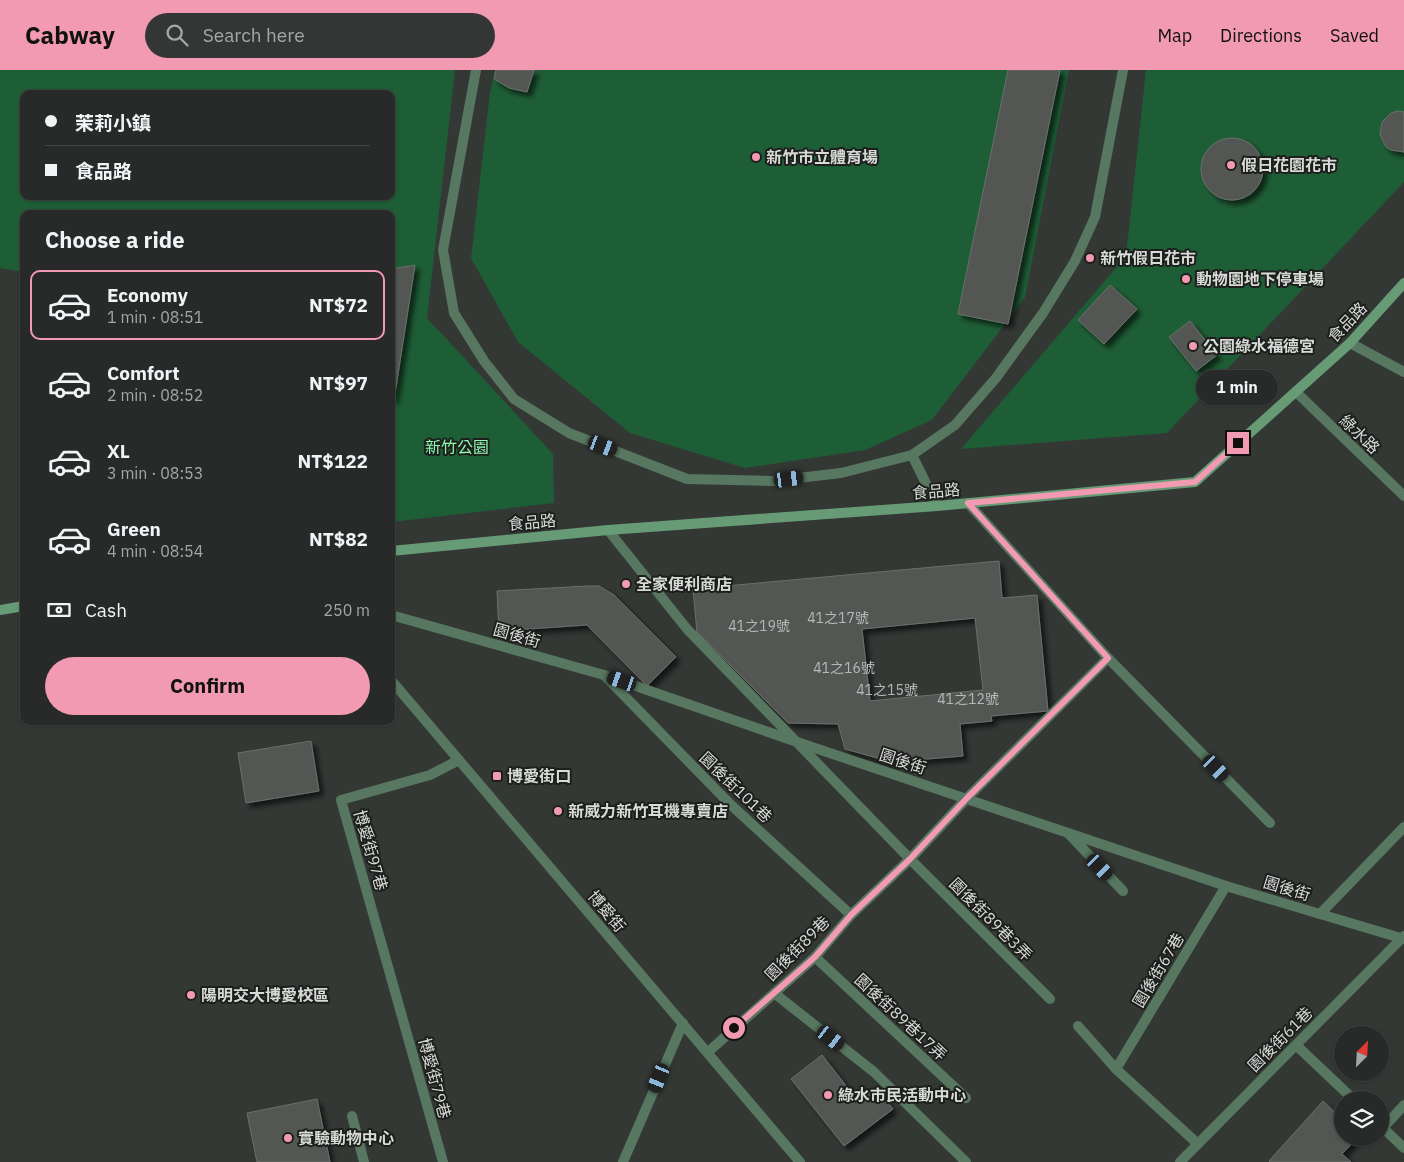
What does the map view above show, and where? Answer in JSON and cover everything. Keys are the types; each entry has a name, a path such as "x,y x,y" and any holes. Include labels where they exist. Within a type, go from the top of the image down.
{"street":[{"path":"476,70 443,250 454,313 484,361 514,398 569,433 687,479 772,481 841,473 912,455 954,425 996,378 1043,313 1075,261 1094,217 1123,70"},
{"name":"食品路","path":"395,550 608,530 937,506 1195,482 1350,343 1404,283"},
{"path":"1350,343 1404,372"},
{"name":"綠水路","path":"1296,392 1404,496"},
{"path":"912,455 937,506"},
{"path":"968,503 1108,658 1270,823"},
{"name":"園後街89巷3弄","path":"608,530 687,629 910,859 1050,999"},
{"path":"0,610 20,607"},
{"name":"園後街","path":"395,616 604,675 1226,886 1403,938"},
{"name":"園後街89巷","path":"708,1052 815,957 851,915 910,859 967,798 1108,658"},
{"name":"園後街101巷","path":"604,675 730,804 851,915"},
{"name":"博愛街","path":"395,685 800,1162"},
{"name":"博愛街97巷","path":"398,1001 341,800 430,775 460,760"},
{"path":"1320,914 1404,827"},
{"path":"1066,831 1123,891"},
{"name":"園後街67巷","path":"1116,1069 1226,886"},
{"name":"園後街61巷","path":"1180,1162 1403,938"},
{"name":"園後街89巷17弄","path":"815,957 966,1098"},
{"path":"774,993 874,1072 966,1162"},
{"name":"博愛街79巷","path":"398,1001 443,1162"},
{"path":"623,1162 683,1023"},
{"path":"1078,1026 1116,1069 1198,1144"},
{"path":"1296,1045 1345,1091"},
{"path":"1389,1119 1404,1105"},
{"path":"352,1116 364,1162"},
{"path":"1389,1134 1404,1148"}],"green space":[{"name":"新竹公園","path":"0,70 455,70 427,318 553,454 554,503 395,522 395,210 20,210 20,271 0,268"},
{"name":"新竹市立體育場","path":"495,70 1069,70 1025,297 1010,318 1008,324 1005,324 932,420 865,450 745,468 630,433 518,342 471,258 490,93"},
{"path":"1146,70 1404,70 1404,182 1167,433 961,449 1126,256"}],"building":[{"path":"496,70 534,70 527,92 509,88 494,79"},
{"path":"1008,70 1060,70 1008,324 958,314"},
{"path":"1404,112 1404,152 1391,150 1386,147 1380,135 1382,122 1391,113"},
{"path":"1232,138 1249,143 1254,147 1258,152 1263,169 1258,186 1254,191 1249,195 1232,200 1215,195 1210,191 1206,186 1201,169 1206,152 1210,147 1215,143"},
{"path":"415,265 395,394 395,268"},
{"path":"1110,285 1137,309 1104,344 1078,320"},
{"name":"公園綠水福德宮","path":"1190,321 1217,355 1196,371 1169,337"},
{"path":"999,561 1002,598 1037,595 1048,711 991,716 992,721 960,724 963,756 891,762 845,749 838,724 788,723 697,632 693,589","holes":["975,618 983,690 870,701 862,629"]},
{"path":"599,586 614,595 676,657 647,686 587,625 499,631 497,591"},
{"path":"311,741 319,791 246,803 238,753"},
{"name":"綠水市民活動中心","path":"822,1055 858,1101 876,1088 893,1109 844,1146 791,1079"},
{"name":"實驗動物中心","path":"317,1099 330,1162 257,1162 247,1113"},
{"path":"1323,1101 1334,1111 1334,1146 1350,1146 1342,1154 1351,1162 1270,1162"}],"place":[{"name":"新竹市立體育場","path":"756,157"},
{"name":"假日花園花市","path":"1231,165"},
{"name":"新竹假日花市","path":"1090,258"},
{"name":"動物園地下停車場","path":"1186,279"},
{"name":"公園綠水福德宮","path":"1193,346"},
{"name":"全家便利商店","path":"626,584"},
{"name":"博愛街口","path":"497,776"},
{"name":"新威力新竹耳機專賣店","path":"558,811"},
{"name":"陽明交大博愛校區","path":"191,995"},
{"name":"綠水市民活動中心","path":"828,1095"},
{"name":"實驗動物中心","path":"288,1138"}],"route":[{"path":"734,1028 815,957 851,915 910,859 967,798 1108,658 968,503 1195,482 1238,443"}]}
